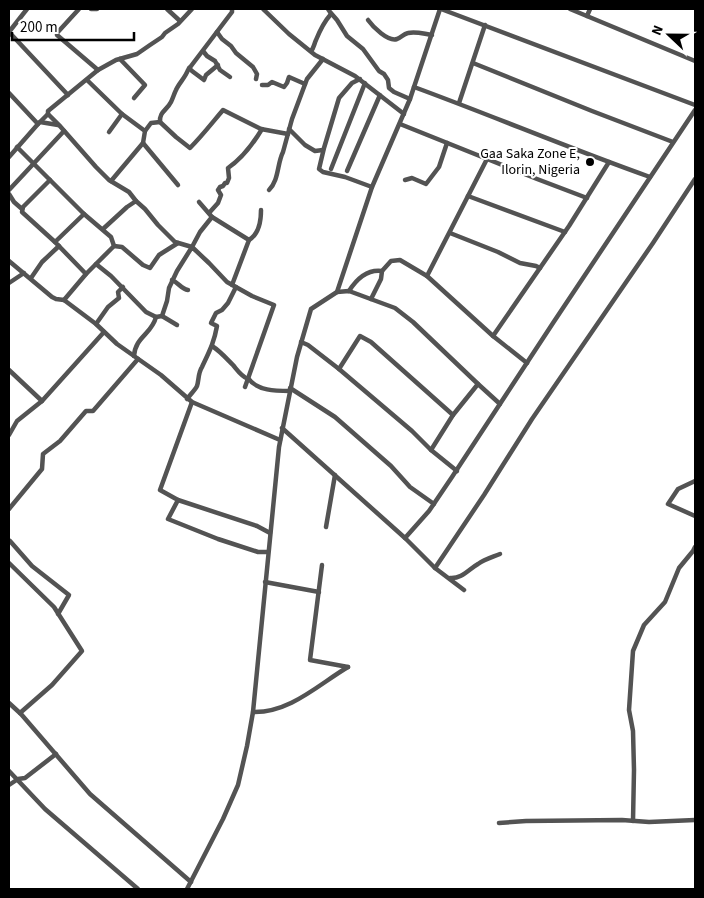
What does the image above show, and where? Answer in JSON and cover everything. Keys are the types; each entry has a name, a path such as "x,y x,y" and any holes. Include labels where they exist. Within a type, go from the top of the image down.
{"street":[{"path":"27,9 9,32 68,95"},
{"path":"79,9 57,35 98,70"},
{"path":"91,9 97,9"},
{"path":"167,9 180,21"},
{"path":"10,154 48,114 49,110 98,70 142,51 162,37 165,32 171,29 192,9"},
{"path":"263,9 289,34 311,51 360,79 404,114"},
{"path":"328,9 347,36 363,49 379,71 384,74 388,80 389,88 410,99"},
{"path":"338,292 372,187 410,99 441,9 695,105"},
{"path":"570,9 695,61"},
{"path":"587,16 590,9"},
{"path":"233,10 189,68 171,102 161,113 160,122 190,148 223,110 262,129 289,131 315,151 323,150"},
{"path":"311,51 314,48 321,27 331,14"},
{"path":"368,20 378,32 396,40 408,33 417,32 432,35"},
{"path":"460,104 485,25"},
{"path":"217,32 222,39 253,66 257,74 256,79"},
{"path":"203,51 206,56 215,61 220,70 230,77"},
{"path":"120,59 146,85 134,98"},
{"path":"269,190 273,186 278,173 281,155 307,79 323,59"},
{"path":"473,63 673,142"},
{"path":"189,68 204,80 206,75 218,65"},
{"path":"262,85 268,85 272,82 284,87 289,77 305,84"},
{"path":"360,79 352,83 339,98 319,169 323,172 345,177 372,187"},
{"path":"87,80 122,114 145,130"},
{"path":"332,169 365,83"},
{"path":"414,87 650,177"},
{"path":"9,93 39,123 59,125"},
{"path":"347,171 380,94"},
{"path":"405,538 429,511 457,471 695,110"},
{"path":"48,114 96,167 111,181 129,192 175,242 192,247 226,282 274,305 245,387"},
{"path":"109,132 122,114"},
{"path":"111,181 142,143 145,130 151,123 160,122"},
{"path":"400,124 587,198"},
{"path":"162,316 172,280 222,195 218,190 224,183 227,183 229,178 228,168 246,152 262,129"},
{"path":"9,190 64,131"},
{"path":"142,143 178,185"},
{"path":"405,180 412,178 426,184 440,167 447,144"},
{"path":"18,147 84,214 111,237 114,246"},
{"path":"427,276 487,159"},
{"path":"493,336 565,232 609,162"},
{"path":"435,568 484,495 532,418 695,179"},
{"path":"22,210 50,180"},
{"path":"9,194 22,212 86,274"},
{"path":"468,196 565,232"},
{"path":"103,229 127,206 136,201"},
{"path":"199,202 211,215 249,240"},
{"path":"261,210 261,221 253,238 249,240 228,304 216,313 211,324 217,326 215,338 198,375 197,385 190,400 160,490 178,500 257,526 270,533"},
{"path":"31,278 42,262 84,214"},
{"path":"450,233 520,263 540,268"},
{"path":"114,246 122,247 143,265 150,268 159,255 178,243"},
{"path":"64,300 86,274 114,246"},
{"path":"371,299 381,279 382,271 391,260 400,260 427,276 493,336 527,363"},
{"path":"9,261 52,297 64,300 96,324 117,344 161,375 190,400 280,440"},
{"path":"96,264 123,287 146,312 156,318"},
{"path":"349,291 352,285 361,277 376,270 382,271"},
{"path":"9,283 24,273"},
{"path":"172,280 176,281 183,289 188,290"},
{"path":"96,324 108,307 119,298 118,292 123,287"},
{"path":"186,889 222,819 241,775 253,712 280,440 301,342 311,309 338,292 349,291 395,308 413,322 500,404"},
{"path":"9,509 42,469 42,454 60,441 86,412 93,411 136,357 136,346 151,329 156,318 162,316 177,325"},
{"path":"9,431 17,421 42,401 104,332"},
{"path":"339,369 360,336 371,342 453,415"},
{"path":"301,342 308,345 339,369 457,471"},
{"path":"212,346 242,376 248,378 256,386 280,391 290,390 335,417 390,466 410,487 434,504"},
{"path":"9,370 42,401"},
{"path":"431,450 453,415 478,384"},
{"path":"282,428 405,538 435,568 464,590"},
{"path":"326,527 335,475"},
{"path":"695,481 678,489 668,504 695,516"},
{"path":"178,500 168,518 218,539 258,552 268,552"},
{"path":"9,542 32,566 69,595 58,614"},
{"path":"633,821 633,731 629,710 633,651 644,625 665,602 679,568 695,547"},
{"path":"449,578 460,577 479,563 500,554"},
{"path":"9,563 54,607 82,651 52,685 20,713"},
{"path":"253,712 283,707 296,701 348,667 310,660 322,565"},
{"path":"265,582 319,592"},
{"path":"9,703 20,713 90,794 190,882"},
{"path":"9,786 17,780 25,778 56,754"},
{"path":"9,771 44,810 138,889"},
{"path":"499,823 526,821 649,822 695,820"}],"place":[{"name":"Gaa Saka Zone E, Ilorin, Nigeria","path":"590,162"}]}
